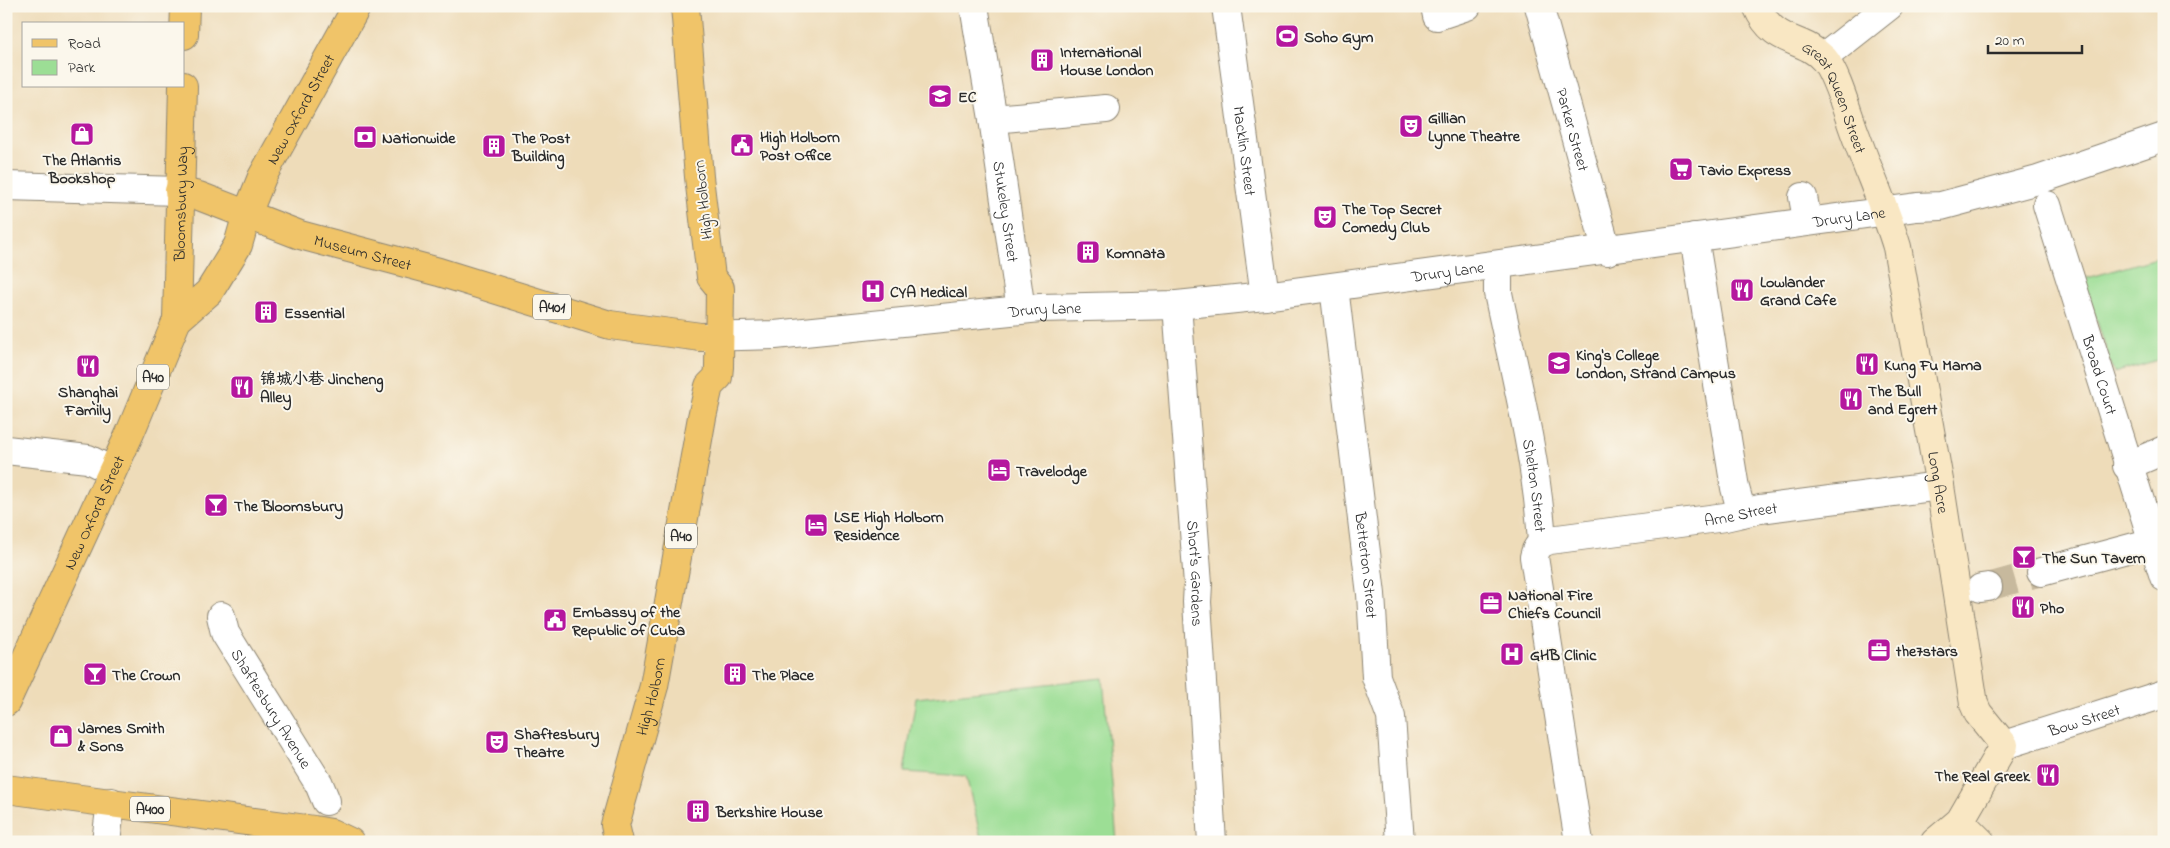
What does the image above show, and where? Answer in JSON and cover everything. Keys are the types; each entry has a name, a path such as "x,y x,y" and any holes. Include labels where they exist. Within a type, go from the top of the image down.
{"main road":[{"path":"184,22 185,6"},
{"name":"New Oxford Street","path":"6,702 112,471 177,320 209,292 238,246 247,214 271,159 357,6"},
{"name":"High Holborn","path":"610,836 654,686 708,386 701,377 710,337 704,288 711,277 699,178 685,6"},
{"name":"Great Queen Street","path":"1756,6 1762,18 1778,34 1814,51 1823,58 1830,68 1885,212"},
{"name":"Bloomsbury Way","path":"177,320 183,88"},
{"name":"Museum Street","path":"179,191 199,196 300,235 439,272 610,325 710,337"},
{"name":"Long Acre","path":"1885,212 1897,247 1940,486 1974,704 1978,713 2004,745"},
{"path":"1935,842 1960,821 2004,745"},
{"name":"A400","path":"6,789 111,802 189,815 314,830 332,834 350,842"},
{"path":"1960,821 1981,842"}],"street":[{"name":"Stukeley Street","path":"974,6 1020,303"},
{"name":"Macklin Street","path":"1226,6 1265,296"},
{"path":"1435,6 1437,16 1467,6"},
{"name":"Parker Street","path":"1539,6 1607,251"},
{"path":"1823,58 1889,6"},
{"path":"993,119 1106,108"},
{"name":"Drury Lane","path":"710,337 784,334 1040,308 1177,305 1265,296 1607,251 1694,237 1941,206 2038,180 2164,137"},
{"name":"Museum Street","path":"6,186 179,191"},
{"name":"Broad Court","path":"2047,205 2164,577"},
{"path":"1694,237 1735,488 1742,513"},
{"name":"Shelton Street","path":"1498,277 1498,294 1526,429 1541,520 1542,542 1536,548 1534,556 1579,842"},
{"name":"Betterton Street","path":"1334,287 1371,594 1376,677 1391,717 1400,842"},
{"name":"Short's Gardens","path":"1177,305 1198,584 1198,612 1212,842"},
{"path":"6,450 88,459 112,471"},
{"path":"2128,466 2164,450"},
{"name":"Arne Street","path":"1542,542 1940,486"},
{"path":"2041,572 2153,542"},
{"name":"Shaftesbury Avenue","path":"221,616 225,633 319,784 326,801"},
{"name":"Bow Street","path":"2004,745 2164,694"},
{"path":"106,842 111,802"}],"green space":[{"path":"2164,256 2164,358 2114,373 2083,279"},
{"path":"1103,678 1117,842 982,842 966,776 904,772 916,698"}],"tunnel":[{"path":"1988,587 2041,572"}],"place":[{"name":"Soho Gym","path":"1287,36"},
{"name":"International House London","path":"1042,60"},
{"name":"EC","path":"940,96"},
{"name":"Gillian Lynne Theatre","path":"1411,126"},
{"name":"The Atlantis Bookshop","path":"82,134"},
{"name":"Nationwide","path":"365,137"},
{"name":"High Holborn Post Office","path":"742,145"},
{"name":"The Post Building","path":"494,146"},
{"name":"Tavio Express","path":"1681,169"},
{"name":"The Top Secret Comedy Club","path":"1325,217"},
{"name":"Komnata","path":"1088,252"},
{"name":"Lowlander Grand Cafe","path":"1742,290"},
{"name":"CYA Medical","path":"873,291"},
{"name":"Essential","path":"266,312"},
{"name":"King's College London, Strand Campus","path":"1559,363"},
{"name":"Kung Fu Mama","path":"1867,364"},
{"name":"Shanghai Family","path":"88,366"},
{"name":"锦城小巷 Jincheng Alley","path":"242,387"},
{"name":"The Bull and Egrett","path":"1851,399"},
{"name":"Travelodge","path":"999,470"},
{"name":"The Bloomsbury","path":"216,505"},
{"name":"LSE High Holborn Residence","path":"816,525"},
{"name":"The Sun Tavern","path":"2024,557"},
{"name":"National Fire Chiefs Council","path":"1491,603"},
{"name":"Pho","path":"2023,607"},
{"name":"Embassy of the Republic of Cuba","path":"555,620"},
{"name":"the7stars","path":"1879,650"},
{"name":"GHB Clinic","path":"1512,654"},
{"name":"The Crown","path":"95,674"},
{"name":"The Place","path":"735,674"},
{"name":"James Smith & Sons","path":"61,736"},
{"name":"Shaftesbury Theatre","path":"497,742"},
{"name":"The Real Greek","path":"2048,775"},
{"name":"Berkshire House","path":"698,811"}]}
